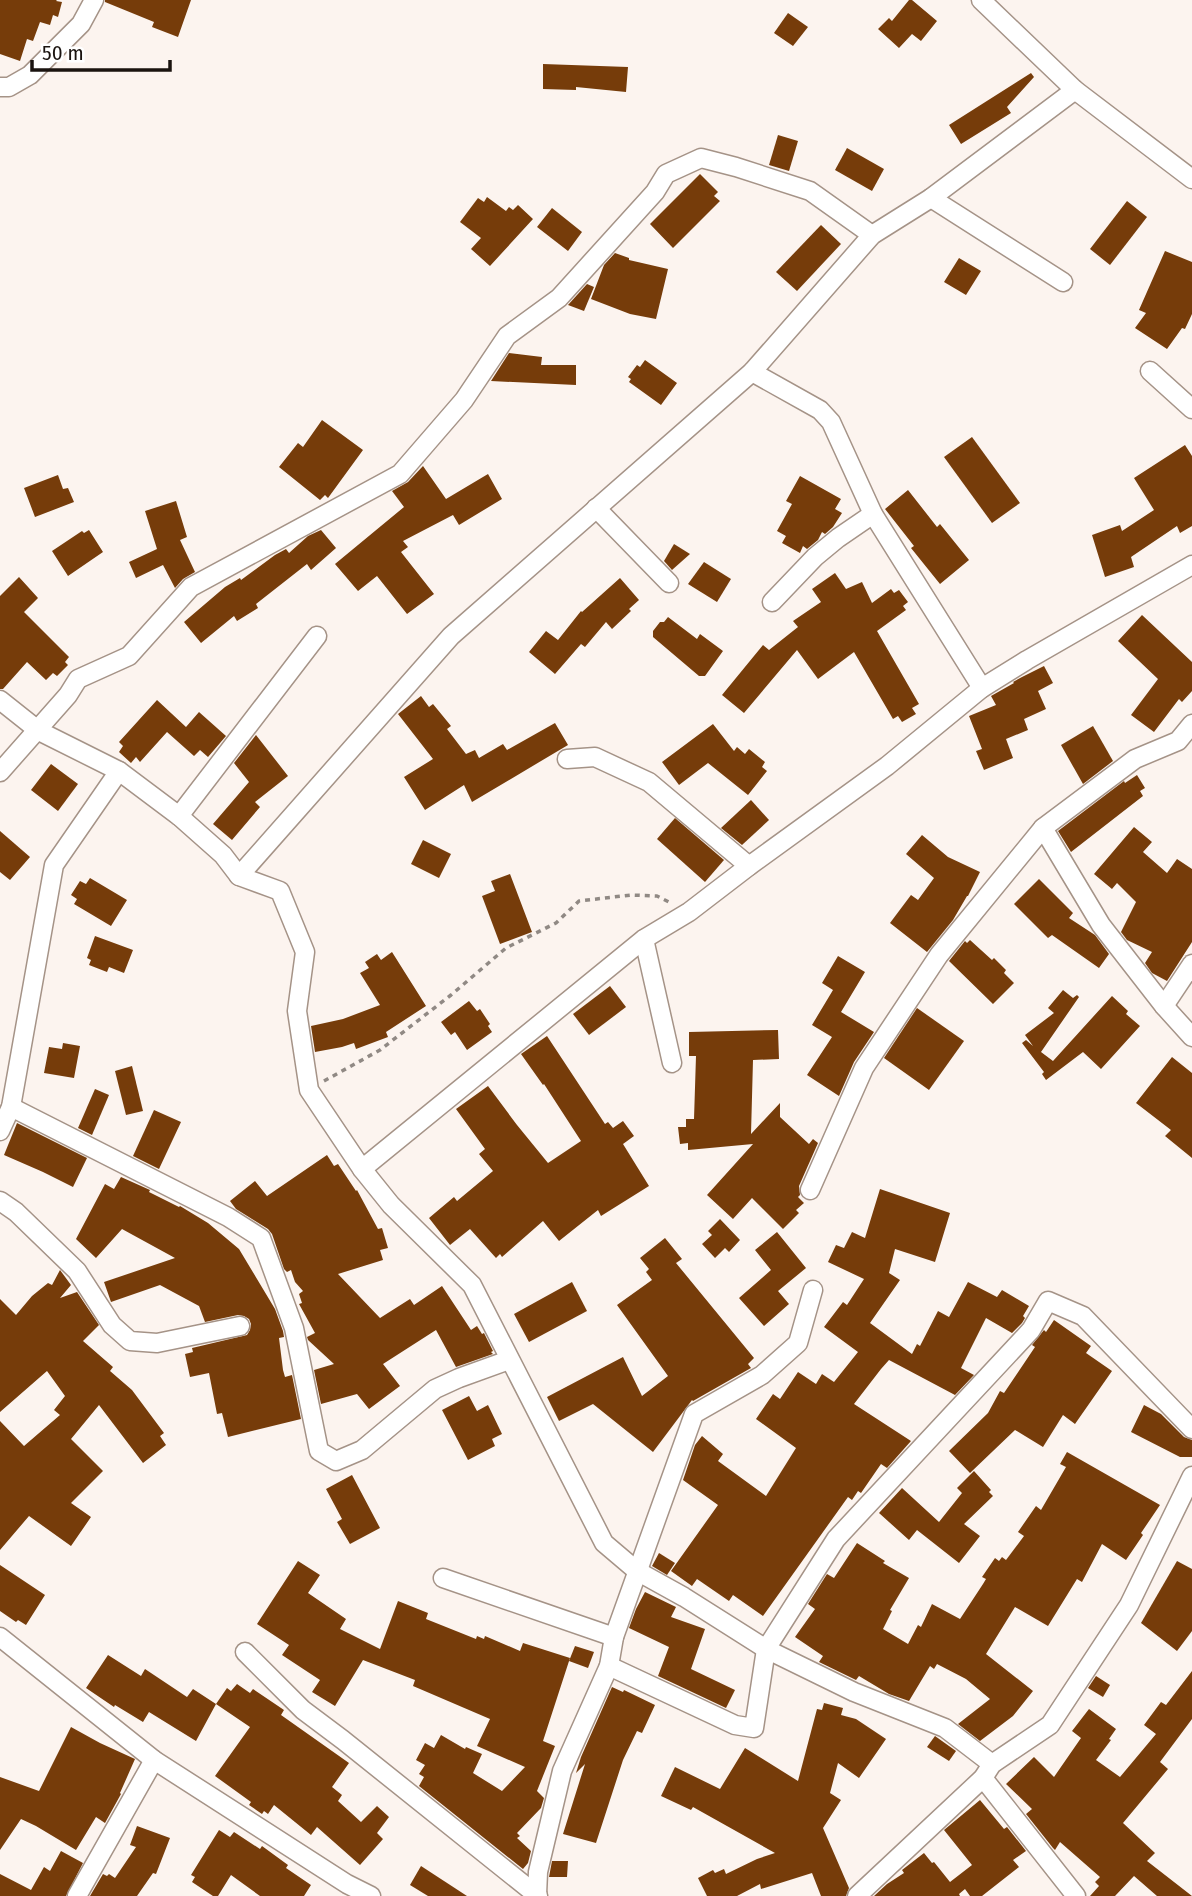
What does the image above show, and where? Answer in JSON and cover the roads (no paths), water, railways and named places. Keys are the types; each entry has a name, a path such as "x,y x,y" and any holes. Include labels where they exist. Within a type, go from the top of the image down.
{"street":[{"path":"0,87 9,87 30,75 81,24 94,0"},
{"path":"981,0 1075,90 1192,179"},
{"path":"239,876 451,636 752,372 872,235 931,198 1075,90"},
{"path":"0,772 39,731 78,679 130,656 191,587 400,474 464,400 507,336 559,298 655,191 666,174 701,158 736,167 810,191 872,235"},
{"path":"931,198 1063,282"},
{"path":"1150,371 1192,409"},
{"path":"752,372 820,411 831,422 873,514 982,688"},
{"path":"596,508 669,583"},
{"path":"772,602 815,557 873,514"},
{"path":"362,1169 644,939 689,912 887,766 982,688 1192,565"},
{"path":"179,816 317,636"},
{"path":"0,701 39,731 119,771 179,816 223,855 239,876 280,891 305,952 297,1011 309,1090 362,1169 391,1205 472,1285 604,1543 637,1571 766,1649 854,1692 945,1728 988,1771 1076,1896"},
{"path":"810,1190 864,1068 939,954 1043,828 1135,759 1178,741 1192,724"},
{"path":"567,759 595,757 649,782 749,866"},
{"path":"0,1131 11,1107 54,865 119,771"},
{"path":"1043,828 1101,925 1164,1006 1192,1037"},
{"path":"644,939 673,1063"},
{"path":"1164,1006 1192,964"},
{"path":"11,1107 228,1217 261,1238 293,1328 319,1451 335,1461 362,1450 435,1389 509,1360"},
{"path":"0,1201 16,1212 76,1271 112,1325 130,1341 157,1343 240,1326"},
{"path":"536,1896 538,1872 562,1772 609,1666 614,1637 694,1414 762,1375 798,1343 813,1290"},
{"path":"609,1666 735,1725 754,1728 766,1649 836,1539 1031,1330 1048,1301 1083,1316 1192,1429"},
{"path":"857,1896 988,1771 1050,1726 1129,1605 1192,1476"},
{"path":"443,1578 614,1637"},
{"path":"0,1637 155,1760 347,1884 371,1896"},
{"path":"245,1652 303,1710 536,1896"},
{"path":"77,1896 155,1760"}]}
